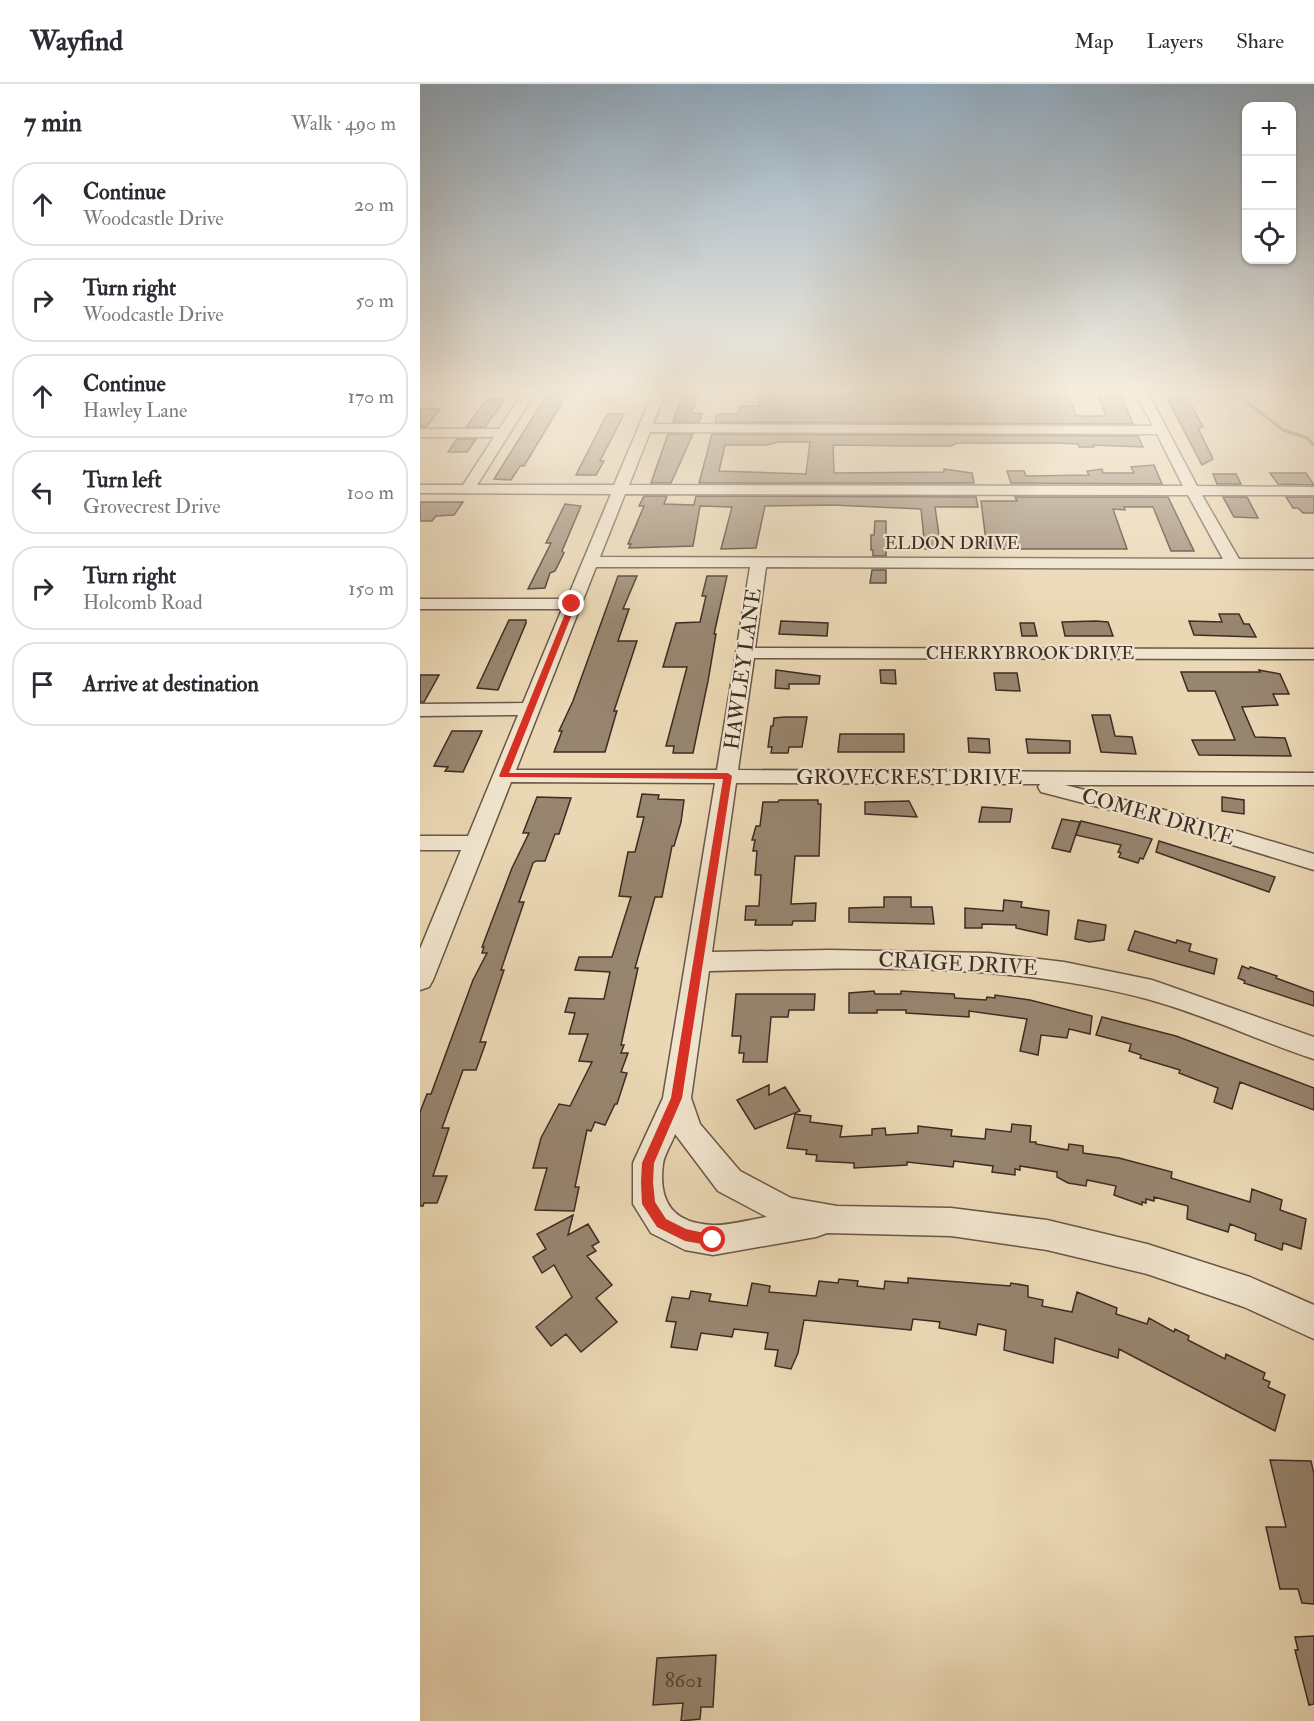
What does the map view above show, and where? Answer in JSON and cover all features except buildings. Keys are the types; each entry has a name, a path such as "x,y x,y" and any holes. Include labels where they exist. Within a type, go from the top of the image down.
{"street":[{"path":"467,489 480,469"},
{"path":"420,980 628,469"},
{"path":"1181,469 1234,564"},
{"path":"420,489 1314,491"},
{"path":"1220,539 1260,556 1292,564"},
{"name":"ELDON DRIVE","path":"590,562 1314,564"},
{"name":"HAWLEY LANE","path":"759,563 677,1098 688,1130 729,1180 786,1212 837,1220"},
{"path":"420,604 572,604"},
{"name":"CHERRYBROOK DRIVE","path":"746,653 1314,654"},
{"path":"420,710 529,709"},
{"name":"GROVECREST DRIVE","path":"503,776 1314,779"},
{"name":"COMER DRIVE","path":"1000,778 1055,788 1162,816 1314,862"},
{"path":"420,843 476,843"},
{"name":"CRAIGE DRIVE","path":"699,962 829,959 989,962 1064,971 1152,990 1314,1048"},
{"path":"677,1098 648,1163 649,1204 662,1223 685,1235 713,1240 837,1220 951,1222 1047,1235 1157,1262 1250,1293 1314,1322"}],"route":[{"path":"572,604 503,776 728,776 677,1098 648,1163 647,1182 649,1204 662,1223 685,1235 713,1240"}]}
